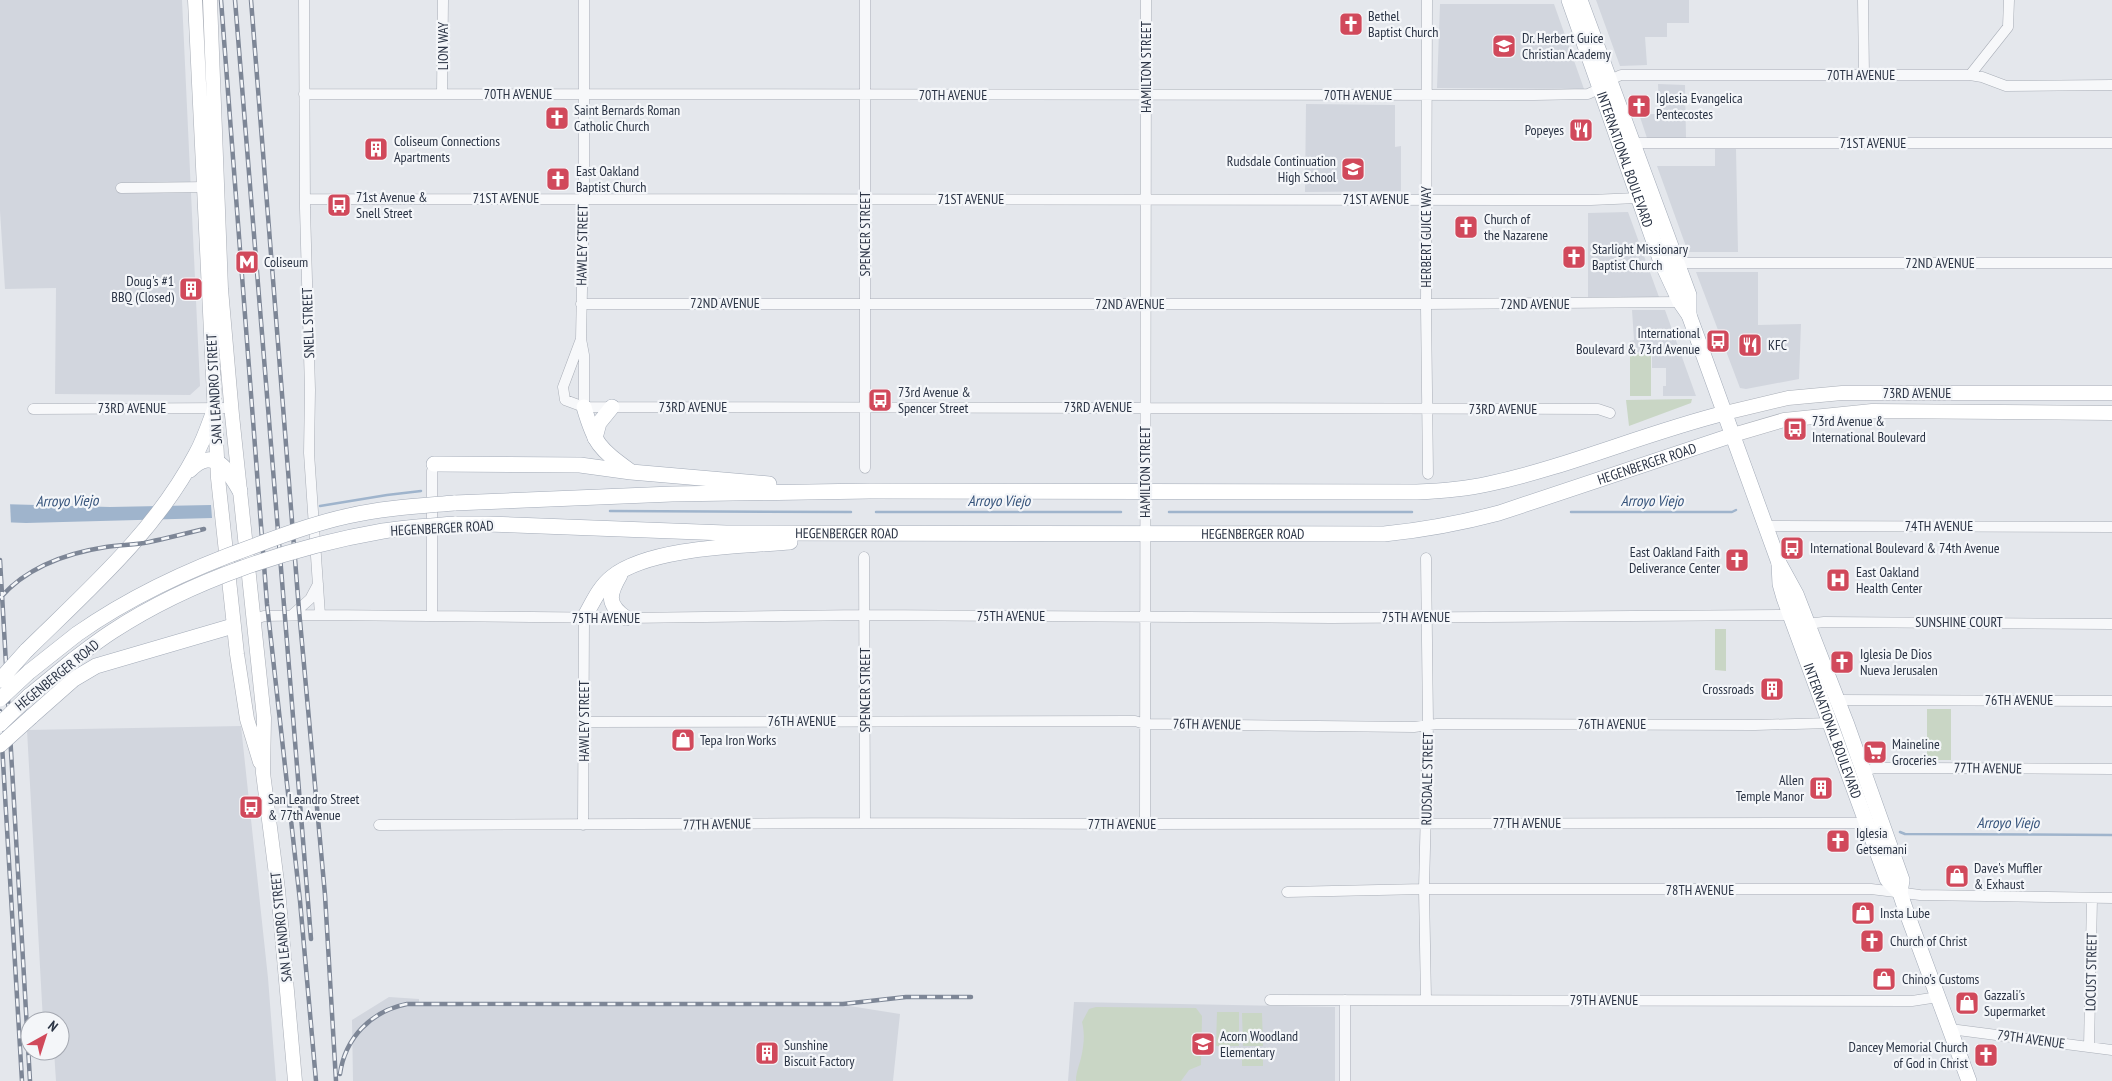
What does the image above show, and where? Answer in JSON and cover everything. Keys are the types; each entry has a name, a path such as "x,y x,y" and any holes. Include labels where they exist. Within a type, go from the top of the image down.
{"main road":[{"name":"SAN LEANDRO STREET","path":"195,0 217,461 233,626 247,719 264,773"},
{"name":"SAN LEANDRO STREET","path":"210,0 221,289 231,408 264,718 264,773 279,899 295,1081"},
{"name":"INTERNATIONAL BOULEVARD","path":"1569,0 1633,144 1689,295 1689,315"},
{"name":"INTERNATIONAL BOULEVARD","path":"1580,0 1637,198 1665,270 1680,302 1689,315 1779,563 1789,579 1864,771 1902,880 1900,893"},
{"name":"73RD AVENUE","path":"1725,413 1788,398 1842,393 2112,393"},
{"path":"584,407 595,438 602,450 631,472"},
{"path":"595,438 599,423 612,407"},
{"path":"0,680 26,651 124,553 166,503 199,448 215,408"},
{"name":"73RD AVENUE","path":"1733,434 1784,420 1872,411 2112,412"},
{"name":"HEGENBERGER ROAD","path":"0,699 29,672 77,634 124,603 216,560 284,534 349,516 408,507 454,503 672,494 865,491 1417,492 1454,490 1525,475 1673,427 1725,413"},
{"name":"HEGENBERGER ROAD","path":"0,724 29,696 73,660 112,631 151,609 258,563 351,537 384,531 454,524 487,524 726,534 1384,534 1461,523 1733,434"},
{"path":"182,478 201,461 207,459 217,461 226,469 240,490"},
{"path":"434,464 580,465 631,472 865,491"},
{"path":"584,618 600,590 610,578 624,568 642,561 669,554 865,533"},
{"name":"INTERNATIONAL BOULEVARD","path":"1779,563 1780,584 1866,823 1887,879 1900,893 1968,1081"},
{"path":"624,568 610,591 614,607 626,618"},
{"name":"75TH AVENUE","path":"233,626 253,620"},
{"path":"0,746 74,679 96,666 233,626"}],"street":[{"name":"SNELL STREET","path":"304,0 310,478 320,615"},
{"name":"LION WAY","path":"442,93 443,0"},
{"name":"HAWLEY STREET","path":"581,340 563,387 563,394 566,400 584,407 584,355 581,340 581,304 584,0"},
{"name":"SPENCER STREET","path":"865,0 865,468"},
{"name":"HAMILTON STREET","path":"1145,824 1146,0"},
{"name":"HERBERT GUICE WAY","path":"1426,0 1426,409 1428,474"},
{"path":"1863,0 1864,75"},
{"path":"1970,75 2008,27 2009,0"},
{"name":"70TH AVENUE","path":"304,94 1583,95 1621,75 1970,75 1982,77 2006,86 2112,86"},
{"name":"71ST AVENUE","path":"1633,144 2112,143"},
{"path":"122,188 218,187"},
{"name":"71ST AVENUE","path":"305,199 1637,198"},
{"name":"72ND AVENUE","path":"1678,263 2112,263"},
{"name":"72ND AVENUE","path":"581,304 1426,304 1680,302"},
{"name":"73RD AVENUE","path":"584,407 1598,409 1610,413"},
{"name":"73RD AVENUE","path":"33,409 231,408"},
{"path":"432,616 432,471 434,464"},
{"name":"74TH AVENUE","path":"1766,526 2112,527"},
{"name":"SPENCER STREET","path":"864,557 865,822"},
{"name":"RUDSDALE STREET","path":"1426,558 1428,724 1424,889 1426,1000"},
{"path":"292,615 310,599 318,583"},
{"name":"75TH AVENUE","path":"253,620 264,616 292,615 584,618 865,615 1427,617 1791,615"},
{"name":"HAWLEY STREET","path":"583,825 584,618"},
{"name":"SUNSHINE COURT","path":"1806,624 1834,622 2112,624"},
{"name":"76TH AVENUE","path":"1837,700 2112,701"},
{"name":"76TH AVENUE","path":"584,722 1137,721 1145,724 1404,726 1428,724 1755,725 1830,722"},
{"name":"77TH AVENUE","path":"1864,771 1875,768 2112,770"},
{"name":"77TH AVENUE","path":"379,825 865,822 1145,824 1866,823"},
{"name":"78TH AVENUE","path":"1287,892 1424,889 1863,889 1920,895 2112,898"},
{"name":"LOCUST STREET","path":"2089,1046 2092,898"},
{"name":"79TH AVENUE","path":"1270,1000 1912,1001 1938,997"},
{"path":"1345,1000 1345,1081"},
{"name":"79TH AVENUE","path":"1950,1029 2112,1050"}],"shaded area":[{"path":"0,0 182,0 200,386 190,395 55,394 56,288 5,289 0,211"},
{"path":"1596,0 1689,0 1689,23 1667,23 1667,37 1645,37 1647,65 1620,66"},
{"name":"Dr. Herbert Guice Christian Academy","path":"1440,4 1554,4 1584,89 1437,88"},
{"path":"1658,84 1685,85 1686,138 1647,138 1639,114 1659,114"},
{"name":"Rudsdale Continuation High School","path":"1306,104 1395,105 1395,147 1401,146 1401,191 1305,192"},
{"path":"1715,149 1736,149 1738,252 1688,252 1657,166 1715,166"},
{"path":"1628,212 1659,297 1588,297 1588,213"},
{"path":"1696,272 1758,272 1758,325 1801,324 1799,379 1746,389 1740,388"},
{"path":"1632,310 1665,310 1696,396 1663,396 1663,386 1666,386 1666,368 1652,368 1652,353 1630,352 1630,341 1634,340"},
{"path":"241,726 268,978 276,1081 56,1081 55,1061 70,1061 70,1011 42,1011 27,730"},
{"path":"389,997 419,999 419,1005 492,1007 837,1004 900,1014 893,1081 353,1081 352,1020"},
{"name":"Acorn Woodland Elementary","path":"1074,1002 1335,1007 1335,1081 1068,1081"}],"green space":[{"path":"1630,353 1651,353 1651,396 1630,396"},
{"path":"1692,399 1691,403 1629,426 1626,400"},
{"path":"1715,629 1726,629 1726,671 1715,670"},
{"path":"1927,709 1951,709 1951,760 1927,760"},
{"path":"1096,1007 1196,1008 1202,1016 1201,1065 1189,1070 1181,1081 1076,1081 1083,1044 1084,1031 1082,1022 1089,1009"},
{"path":"1217,1012 1239,1012 1239,1046 1216,1046"},
{"path":"1242,1013 1262,1013 1263,1046 1243,1046"},
{"path":"1242,1050 1263,1050 1263,1066 1242,1066"}],"water":[{"path":"0,504 110,507 211,505 212,518 0,522"}],"pier":[{"path":"0,502 10,502 11,524 0,524"}],"waterway":[{"name":"Arroyo Viejo","path":"320,506 421,491"},
{"name":"Arroyo Viejo","path":"1571,512 1732,512 1736,510"},
{"name":"Arroyo Viejo","path":"610,511 851,512"},
{"name":"Arroyo Viejo","path":"876,512 1121,512"},
{"name":"Arroyo Viejo","path":"1169,512 1412,512"},
{"name":"Arroyo Viejo","path":"1900,832 1905,834 2112,835"}],"railway":[{"path":"221,0 267,604 300,901 316,1081"},
{"path":"235,0 311,939"},
{"path":"251,0 299,610 325,895 336,1081"},
{"path":"0,598 22,578 62,558 91,550 144,543 204,529"},
{"path":"0,560 30,1081"},
{"path":"0,711 22,1081"},
{"path":"340,1074 348,1049 362,1028 382,1013 407,1004 843,1004 906,997 971,997"}],"place":[{"name":"Bethel Baptist Church","path":"1351,24"},
{"name":"Dr. Herbert Guice Christian Academy","path":"1504,46"},
{"name":"Iglesia Evangelica Pentecostes","path":"1639,106"},
{"name":"Saint Bernards Roman Catholic Church","path":"557,118"},
{"name":"Popeyes","path":"1581,130"},
{"name":"Coliseum Connections Apartments","path":"376,149"},
{"name":"Rudsdale Continuation High School","path":"1353,169"},
{"name":"East Oakland Baptist Church","path":"558,179"},
{"name":"71st Avenue & Snell Street","path":"339,205"},
{"name":"Church of the Nazarene","path":"1466,227"},
{"name":"Starlight Missionary Baptist Church","path":"1574,257"},
{"name":"Coliseum","path":"247,262"},
{"name":"Doug's #1 BBQ (Closed)","path":"191,289"},
{"name":"International Boulevard & 73rd Avenue","path":"1718,341"},
{"name":"KFC","path":"1750,345"},
{"name":"73rd Avenue & Spencer Street","path":"880,400"},
{"name":"73rd Avenue & International Boulevard","path":"1795,429"},
{"name":"International Boulevard & 74th Avenue","path":"1792,548"},
{"name":"East Oakland Faith Deliverance Center","path":"1737,560"},
{"name":"East Oakland Health Center","path":"1838,580"},
{"name":"Iglesia De Dios Nueva Jerusalen","path":"1842,662"},
{"name":"Crossroads","path":"1772,689"},
{"name":"Tepa Iron Works","path":"683,740"},
{"name":"Maineline Groceries","path":"1875,752"},
{"name":"Allen Temple Manor","path":"1821,788"},
{"name":"San Leandro Street & 77th Avenue","path":"251,807"},
{"name":"Iglesia Getsemani","path":"1838,841"},
{"name":"Dave's Muffler & Exhaust","path":"1957,876"},
{"name":"Insta Lube","path":"1863,913"},
{"name":"Church of Christ","path":"1872,941"},
{"name":"Chino's Customs","path":"1884,979"},
{"name":"Gazzali's Supermarket","path":"1967,1003"},
{"name":"Acorn Woodland Elementary","path":"1203,1044"},
{"name":"Sunshine Biscuit Factory","path":"767,1053"},
{"name":"Dancey Memorial Church of God in Christ","path":"1986,1055"}]}
